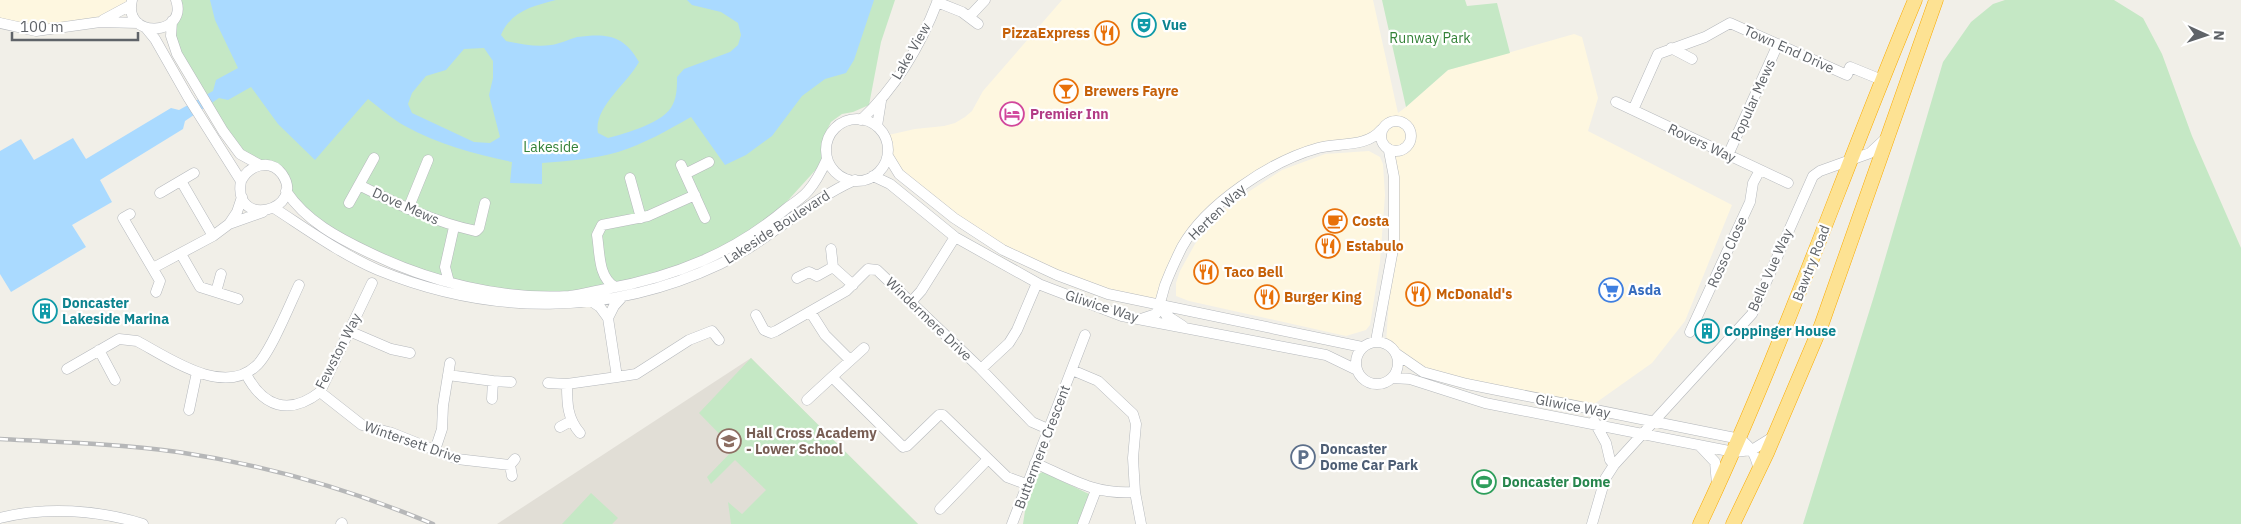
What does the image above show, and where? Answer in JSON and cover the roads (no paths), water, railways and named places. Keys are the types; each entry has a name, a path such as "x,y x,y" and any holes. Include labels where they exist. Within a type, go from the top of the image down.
{"highway":[{"name":"Bawtry Road","path":"1700,524 1737,445 1798,297 1915,0"},
{"name":"Bawtry Road","path":"1732,524 1759,473 1821,326 1936,0"}],"street":[{"path":"0,23 36,31 100,22 160,29 172,21 176,15 176,0"},
{"path":"938,1 974,20 985,0"},
{"name":"Lake View","path":"861,120 881,101 906,65 926,29 938,1"},
{"path":"100,22 132,2"},
{"path":"132,2 132,14 155,39 241,181 242,197 237,212 229,224"},
{"path":"172,21 172,36 177,54 223,131 240,154 260,165"},
{"name":"Town End Drive","path":"1632,110 1658,54 1692,42 1730,23 1847,75 1850,67 1882,80"},
{"path":"1671,48 1689,57 1692,42"},
{"name":"Popular Mews","path":"1728,155 1778,44"},
{"name":"Lake View","path":"877,126 881,101"},
{"name":"Rovers Way","path":"1616,102 1788,183"},
{"path":"861,120 877,126 888,145 888,156 884,166 873,176 863,180 855,180 842,177 833,170 827,159 826,148 833,131 847,121 861,120"},
{"path":"1394,177 1404,149 1411,138 1406,124 1399,121 1388,123 1368,141 1399,152 1404,149"},
{"path":"1376,341 1394,244 1394,177 1387,149 1380,138 1381,130"},
{"name":"Belle Vue Way","path":"1592,524 1604,479 1614,465 1641,433 1752,314 1813,176 1820,171 1870,153 1888,135"},
{"name":"Herten Way","path":"1160,306 1165,286 1184,244 1223,201 1252,178 1282,160 1316,149 1368,141"},
{"name":"Gliwice Way","path":"888,156 899,174 954,218 1004,250 1057,275 1108,294 1362,347"},
{"name":"Dove Mews","path":"349,203 374,158"},
{"name":"Lakeside Boulevard","path":"270,210 349,256 387,273 426,287 491,301 531,305 592,296 709,259 762,230 808,191 827,159"},
{"path":"408,209 428,160"},
{"path":"705,218 683,170 709,162"},
{"path":"153,268 213,236 229,224 270,210 282,201 286,191 284,177 279,170 268,165 250,168 241,181"},
{"name":"Rosso Close","path":"1690,332 1750,202 1753,184 1760,170"},
{"path":"160,192 194,173"},
{"path":"630,174 642,218"},
{"name":"Gliwice Way","path":"873,176 890,184 955,237 1037,283 1122,316 1326,355 1357,370"},
{"name":"Lakeside Boulevard","path":"286,191 297,207 311,219 356,247 394,265 431,277 496,291 533,295 623,296 645,291 693,275 722,263 775,231 814,202 855,180"},
{"path":"180,181 213,236"},
{"name":"Dove Mews","path":"358,185 408,209 454,227 478,230 485,203"},
{"path":"615,288 607,282 602,266 597,235 598,229 602,226 642,218 695,195"},
{"path":"242,197 254,210 270,210"},
{"path":"130,214 123,218 160,281 156,292"},
{"name":"Dove Mews","path":"449,282 445,266 454,227"},
{"path":"911,302 921,291 955,237"},
{"path":"831,249 833,266 852,285"},
{"path":"181,254 200,287 238,299"},
{"path":"368,265 372,283 387,273"},
{"path":"431,277 445,266"},
{"path":"602,266 598,283 592,296 608,318 617,377"},
{"path":"797,278 809,272 817,276 833,266"},
{"name":"Windermere Drive","path":"756,315 764,330 771,332 811,313 846,292 868,269 877,270 981,369 1032,422 1048,429"},
{"path":"216,292 221,274"},
{"name":"Fewston Way","path":"246,374 263,398 276,404 289,406 309,400 320,392 372,283"},
{"path":"981,369 1009,343 1017,330 1037,283"},
{"path":"67,369 119,339 132,340 203,375 229,378 246,374 257,366 265,355 299,285"},
{"path":"608,318 614,306 623,296"},
{"path":"1140,319 1156,314 1160,306 1166,315 1187,329"},
{"path":"811,313 825,335 850,360"},
{"path":"349,331 391,350 410,353"},
{"path":"548,383 567,384 636,374 689,340 712,331 719,340"},
{"name":"Buttermere Crescent","path":"1012,524 1085,335"},
{"path":"1376,341 1386,343 1396,354 1398,365 1392,378 1386,382 1371,383 1364,380 1357,370 1356,363 1358,353 1362,347 1376,341"},
{"path":"807,400 864,348"},
{"path":"99,350 115,380"},
{"name":"Gliwice Way","path":"1396,354 1410,365 1432,374 1483,388 1654,420 1752,450 1775,435"},
{"path":"435,450 442,429 442,413 450,363"},
{"name":"Buttermere Crescent","path":"1072,370 1098,381 1133,414 1136,424 1133,458 1135,492 1141,524"},
{"path":"189,410 196,372"},
{"path":"448,375 511,382"},
{"path":"832,377 903,447 907,446 938,415 943,415 1007,477 1026,484"},
{"name":"Gliwice Way","path":"1392,378 1410,379 1485,403 1596,425 1699,445 1737,445"},
{"path":"492,399 493,381"},
{"path":"567,384 567,404 571,421 580,433"},
{"name":"Wintersett Drive","path":"320,392 356,422 466,461 512,462 512,476"},
{"path":"1588,409 1606,443 1610,460 1614,465"},
{"path":"560,427 571,421"},
{"path":"1699,445 1715,462 1716,490"},
{"path":"1752,450 1758,464 1759,473"},
{"path":"940,509 988,459"},
{"path":"1035,463 1096,490 1115,493 1135,492"},
{"path":"1084,524 1096,490"},
{"path":"0,518 47,511 72,511 128,519 143,524"}],"water":[{"path":"210,0 556,0 531,7 517,15 505,27 501,35 506,41 540,46 577,37 597,35 614,38 627,46 639,62 612,96 601,114 598,133 608,138 644,126 662,117 673,104 676,94 677,77 684,69 730,52 738,45 741,35 738,23 721,12 692,5 687,0 874,0 854,60 846,73 825,79 802,96 772,136 746,155 725,165 691,117 665,132 628,149 590,158 542,163 542,184 510,183 512,162 471,152 431,139 400,123 368,99 315,160 278,124 251,87 228,100 219,98 185,121 183,129 100,180 112,202 72,225 86,247 11,292 0,274 0,151 21,139 34,160 73,138 86,159 171,108 179,110 213,91 216,80 238,68 215,20","holes":["484,48 493,61 493,78 489,95 500,137 490,143 474,142 412,113 408,104 412,93 426,76 446,70 464,49"]}],"railway":[{"path":"0,439 134,447 211,457 308,480 371,500 433,524"}],"place":[{"name":"Vue","path":"1144,25"},
{"name":"PizzaExpress","path":"1107,33"},
{"name":"Brewers Fayre","path":"1066,91"},
{"name":"Premier Inn","path":"1012,114"},
{"name":"Costa","path":"1335,221"},
{"name":"Estabulo","path":"1328,246"},
{"name":"Taco Bell","path":"1206,272"},
{"name":"Asda","path":"1611,290"},
{"name":"McDonald's","path":"1418,294"},
{"name":"Burger King","path":"1267,297"},
{"name":"Doncaster Lakeside Marina","path":"45,311"},
{"name":"Coppinger House","path":"1707,331"},
{"name":"Hall Cross Academy - Lower School","path":"729,441"},
{"name":"Doncaster Dome Car Park","path":"1303,457"},
{"name":"Doncaster Dome","path":"1484,482"}],"park label":[{"name":"Runway Park","path":"1430,38"},
{"name":"Lakeside","path":"551,147"}]}
